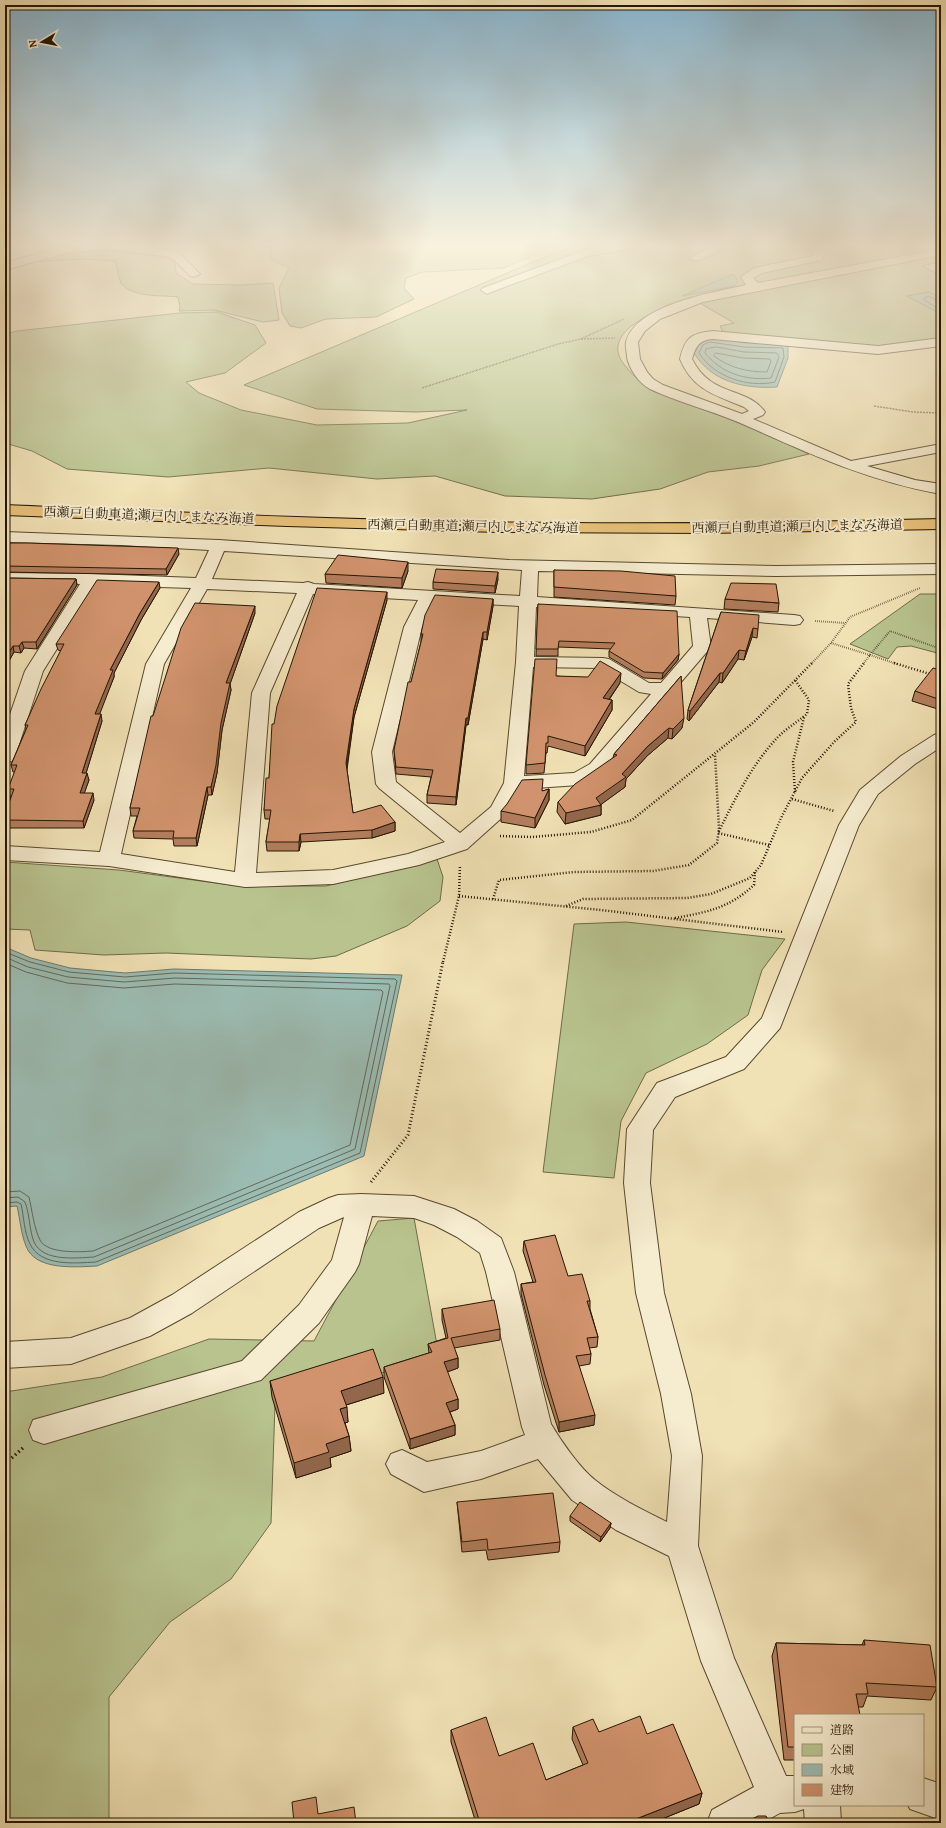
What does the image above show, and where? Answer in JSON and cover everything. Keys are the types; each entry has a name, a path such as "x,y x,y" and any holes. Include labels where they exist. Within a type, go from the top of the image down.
{"highway":[{"name":"西瀬戸自動車道;瀬戸内しまなみ海道","path":"5,510 341,523 570,528 778,528 941,524"}],"street":[{"path":"640,330 631,342 632,356 638,369 651,384 684,399 742,419 814,452 871,473 941,489"},
{"path":"742,419 758,412 749,404 711,389 692,372 686,359 693,340 701,336 713,335 878,350 941,342"},
{"path":"849,465 941,448"},
{"path":"5,537 120,540 219,545 415,560 530,565 776,571 941,569"},
{"path":"109,859 155,664 201,585 219,545"},
{"path":"5,853 109,859 245,880 333,878 412,860 465,840 499,810 514,782 525,662 530,565"},
{"path":"5,578 92,579 201,585 308,587 428,596 698,612 794,620"},
{"path":"5,757 34,671 92,579"},
{"path":"245,880 261,693 308,587"},
{"path":"428,596 413,627 382,752 386,784 465,840"},
{"path":"514,782 580,779 597,768 702,647 698,612"},
{"path":"525,662 603,664 645,688 664,690"},
{"path":"725,1823 786,1794 718,1661 682,1546 687,1456 676,1394 650,1293 637,1183 640,1129 666,1090 735,1063 772,1022 805,935 854,816 870,790 908,760 941,739"},
{"path":"5,1355 71,1351 140,1327 182,1304 310,1220 338,1206 414,1207 444,1217 467,1229 491,1246 500,1272 537,1427 551,1452 583,1490 626,1519 682,1546"},
{"path":"44,1430 250,1371 309,1314 345,1264 357,1206"},
{"path":"402,1464 424,1477 481,1465 545,1442"},
{"path":"924,1796 941,1802"},
{"path":"822,1806 823,1823"}],"path":[{"path":"422,388 558,344 581,339 634,338"},
{"path":"874,406 941,413"},
{"path":"357,1206 408,1135 436,991 459,896 465,840 532,837 591,832 632,820 754,722 831,643 850,617 910,591 922,588"},
{"path":"794,620 845,623"},
{"path":"566,906 583,898 687,898 711,894 734,886 750,878 761,865 781,818 802,778 835,741 848,732 856,722 851,708 848,684 869,656 890,631 941,649"},
{"path":"831,643 934,676"},
{"path":"795,680 809,700 807,714 804,717 792,754 791,771 796,792"},
{"path":"718,833 743,784 759,759 775,740 804,717"},
{"path":"493,899 498,880 574,872 622,870 652,872 688,865 717,843 718,833 715,754"},
{"path":"792,799 854,816"},
{"path":"718,833 770,845"},
{"path":"670,918 711,912 726,906 742,897 754,885 755,872"},
{"path":"459,896 566,906 805,935"}],"green space":[{"path":"23,330 258,330 266,343 225,373 186,382 199,393 241,410 317,425 408,423 467,410 416,412 317,409 244,385 372,330 627,330 620,339 618,351 623,363 630,372 644,384 677,400 753,428 809,454 759,466 708,472 660,489 592,499 505,496 435,476 377,479 269,468 168,477 67,469 32,451 5,443 5,334"},
{"path":"722,330 941,330 941,341 879,346 729,335"},
{"path":"920,594 941,594 941,654 911,646 897,647 888,659 850,644"},
{"path":"437,859 443,877 440,901 407,926 336,956 311,959 166,953 104,955 35,950 30,930 5,929 5,862 119,870 239,886 326,886"},
{"path":"626,922 785,939 762,970 748,1015 707,1044 646,1073 621,1121 614,1178 543,1172 574,924"},
{"path":"414,1218 439,1356 275,1405 271,1523 231,1579 170,1622 109,1697 109,1823 5,1823 5,1392 102,1377 209,1339 314,1341 378,1221"}],"water":[{"path":"709,338 745,343 788,343 788,358 777,387 753,387 741,385 730,382 710,371 701,363 694,353 700,341"},
{"path":"5,947 31,958 70,968 125,973 174,969 402,975 364,1156 97,1266 57,1266 38,1260 31,1254 24,1241 17,1206 5,1207"}],"building":[{"path":"5,543 178,548 166,569 5,566"},
{"path":"338,555 408,562 402,578 325,574"},
{"path":"436,569 498,572 495,586 433,582"},
{"path":"554,570 621,571 675,576 676,596 554,587"},
{"path":"5,578 76,579 36,642 22,642 19,646 13,646 5,659"},
{"path":"97,580 159,582 140,613 110,670 113,670 95,714 101,714 82,773 87,773 80,793 93,793 83,821 5,820 5,814 14,789 8,789 17,765 11,765 28,725 25,725 41,689 64,644 56,644"},
{"path":"731,583 776,584 779,603 725,599"},
{"path":"317,588 387,592 354,709 346,763 353,813 381,805 395,822 372,830 300,834 299,842 266,842 271,810 264,810 266,778 269,778 272,724 274,724 277,706"},
{"path":"435,595 493,599 487,632 483,632 468,718 466,718 456,797 427,795 433,770 396,767 394,750 408,682 411,682 423,634 421,634 425,615"},
{"path":"195,603 255,606 226,683 230,683 221,723 216,765 211,787 207,787 196,838 173,838 174,831 133,831 140,808 130,808 151,716 153,716 181,628"},
{"path":"538,604 677,611 679,654 663,673 644,672 609,651 615,643 559,641 558,649 536,649"},
{"path":"721,612 759,615 758,629 753,628 746,651 739,650 723,673 720,673 690,711 688,710"},
{"path":"535,659 557,659 556,676 588,677 600,661 621,673 603,698 612,700 585,746 548,736 548,743 546,743 545,763 526,765"},
{"path":"933,668 941,670 941,700 915,691"},
{"path":"681,676 684,718 673,729 669,728 648,746 622,774 626,777 596,798 601,805 566,813 558,802 575,784 617,755 614,754"},
{"path":"543,779 542,791 549,789 535,818 501,811 522,780"},
{"path":"555,1235 568,1276 582,1274 590,1301 587,1301 598,1337 587,1338 591,1354 576,1356 595,1415 559,1422 521,1284 536,1282 524,1241"},
{"path":"494,1300 500,1329 451,1338 458,1358 444,1362 458,1399 446,1403 455,1425 410,1439 384,1367 432,1352 428,1344 448,1338 442,1309"},
{"path":"373,1349 383,1377 341,1391 347,1407 340,1409 349,1436 326,1444 329,1452 294,1463 270,1381"},
{"path":"553,1493 560,1542 488,1550 487,1539 462,1542 457,1502"},
{"path":"580,1502 611,1523 601,1537 570,1516"},
{"path":"864,1640 930,1645 937,1687 866,1683 868,1694 856,1694 860,1714 794,1714 794,1747 788,1747 776,1643 865,1645"},
{"path":"640,1716 647,1734 673,1724 702,1793 636,1819 638,1823 480,1823 451,1730 486,1717 499,1756 533,1743 546,1780 588,1763 573,1727 593,1719 599,1732"},
{"path":"316,1797 318,1814 354,1807 356,1823 294,1823 292,1802"},
{"path":"758,1816 766,1816 770,1823 744,1823"}]}
